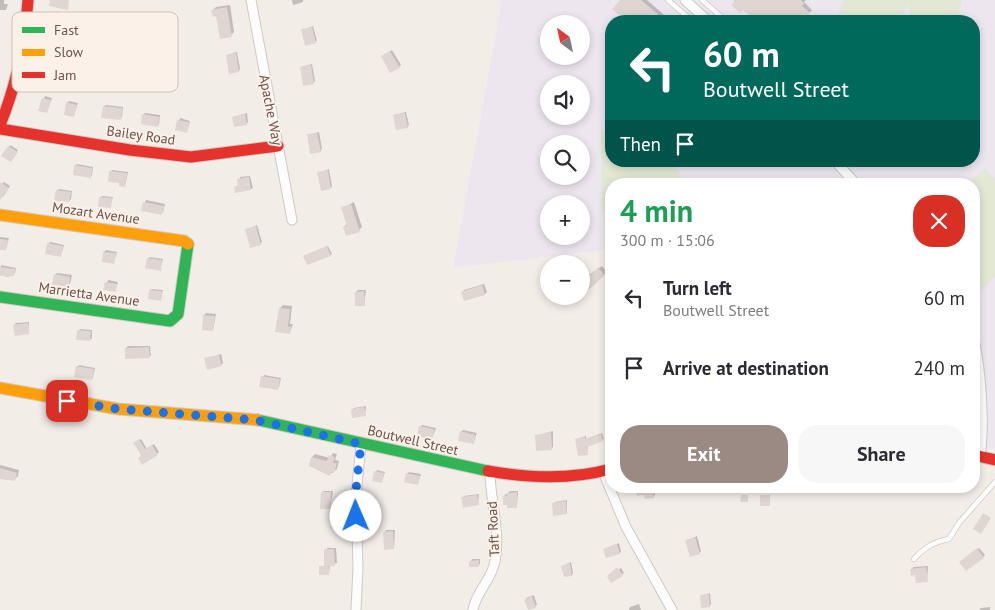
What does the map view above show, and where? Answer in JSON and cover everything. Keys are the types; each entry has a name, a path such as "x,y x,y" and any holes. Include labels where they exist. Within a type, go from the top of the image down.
{"street":[{"name":"Apache Way","path":"251,0 292,220"},
{"path":"685,0 701,15"},
{"path":"0,127 14,92"},
{"name":"Bailey Road","path":"0,127 130,150 191,157 220,155 278,146"},
{"path":"840,167 851,178"},
{"name":"Mozart Avenue","path":"0,215 188,243 178,314 174,319"},
{"name":"Marrietta Avenue","path":"0,297 166,321 174,319"},
{"name":"Boutwell Street","path":"0,388 118,409 256,420 490,472 549,479 584,477 605,472"},
{"path":"980,405 982,439 980,446"},
{"path":"356,610 358,567 356,496 361,444"},
{"path":"980,457 995,460"},
{"name":"Taft Road","path":"473,610 477,596 492,573 496,555 490,472"},
{"path":"614,493 620,513 672,610"}],"lane":[{"path":"668,0 685,15"},
{"path":"702,0 719,15"},
{"path":"914,559 923,549 937,541 949,539 959,523 995,482"}],"shaded area":[{"path":"502,0 995,0 995,450 980,446 980,178 605,178 605,250 561,255 540,255 540,258 453,268"}],"green space":[{"path":"844,0 962,0 958,15 911,15 907,4 902,15 838,15"},
{"path":"601,131 605,131 605,167 675,167 680,178 605,178 605,212 602,209"},
{"path":"985,168 995,178 995,277 981,290 980,178 974,178"}],"building":[{"path":"50,0 69,0 68,10 49,6"},
{"path":"620,0 641,0 659,15 619,15 612,9"},
{"path":"736,0 801,0 804,3 802,6 810,13 808,15 749,15 743,10 740,13 731,5"},
{"path":"227,7 232,37 220,39 216,16 213,17 211,10"},
{"path":"312,27 316,43 305,46 301,29"},
{"path":"390,51 400,68 390,73 381,56"},
{"path":"236,53 239,72 229,74 226,55"},
{"path":"311,65 314,84 303,86 300,67"},
{"path":"42,98 51,100 47,113 38,111"},
{"path":"66,102 77,105 74,117 64,115"},
{"path":"103,106 122,108 121,120 101,118"},
{"path":"405,113 408,128 396,130 393,115"},
{"path":"142,114 159,117 158,127 141,124"},
{"path":"245,114 247,125 234,127 232,117"},
{"path":"177,120 189,122 187,133 175,130"},
{"path":"317,133 321,152 310,154 307,134"},
{"path":"8,146 18,152 11,162 1,156"},
{"path":"74,165 92,168 91,178 73,175"},
{"path":"328,170 331,189 321,191 317,172"},
{"path":"109,171 127,173 125,187 119,186 119,183 108,182"},
{"path":"249,177 251,190 235,193 234,187 238,186 237,179"},
{"path":"0,182 9,188 0,200"},
{"path":"56,190 71,192 69,202 54,201"},
{"path":"99,197 112,198 111,208 98,207"},
{"path":"143,202 164,206 162,215 141,211"},
{"path":"351,204 360,232 346,236 343,227 347,226 341,207"},
{"path":"256,226 261,245 250,248 245,229"},
{"path":"0,239 8,240 6,250 0,250"},
{"path":"47,243 63,246 61,257 45,254"},
{"path":"327,246 331,256 307,265 303,256"},
{"path":"103,252 116,253 114,264 102,262"},
{"path":"147,258 162,260 161,271 145,268"},
{"path":"0,267 15,269 14,276 0,276"},
{"path":"598,268 605,275 590,289 590,275"},
{"path":"54,274 70,277 69,288 52,285"},
{"path":"105,282 117,284 116,292 103,290"},
{"path":"482,285 485,295 464,301 461,292"},
{"path":"149,290 162,291 161,301 148,299"},
{"path":"364,291 365,306 355,306 355,292"},
{"path":"279,308 290,309 288,327 291,327 290,334 275,332"},
{"path":"203,315 215,316 213,331 202,330"},
{"path":"28,323 29,334 15,336 13,325"},
{"path":"77,330 91,331 90,341 76,340"},
{"path":"149,347 150,358 125,359 125,348"},
{"path":"219,355 222,366 207,370 204,358"},
{"path":"76,366 94,369 92,380 74,377"},
{"path":"261,376 280,379 278,390 259,387"},
{"path":"364,407 366,416 352,418 351,409"},
{"path":"419,426 434,429 432,440 417,436"},
{"path":"460,431 475,435 474,444 458,441"},
{"path":"551,432 552,450 536,451 535,435"},
{"path":"601,434 603,441 587,447 588,455 578,456 575,439 585,437 585,439"},
{"path":"139,439 145,449 152,445 158,455 142,465 138,458 141,456 140,453 133,443"},
{"path":"329,455 335,457 333,463 337,463 334,473 331,472 330,476 309,466 311,457 327,461"},
{"path":"0,468 17,473 15,481 0,479"},
{"path":"374,471 384,473 382,483 372,481"},
{"path":"406,473 420,476 418,485 404,482"},
{"path":"321,492 331,492 331,509 320,509"},
{"path":"517,492 517,508 507,508 507,505 503,505 503,496 507,496 507,493"},
{"path":"636,493 653,493 654,498 645,499 644,495 637,496"},
{"path":"477,495 479,505 463,508 461,497"},
{"path":"741,495 748,495 748,502 740,502"},
{"path":"760,495 770,495 770,506 760,506"},
{"path":"566,501 567,514 553,516 552,503"},
{"path":"983,513 991,518 981,534 973,529"},
{"path":"393,531 394,549 384,550 383,532"},
{"path":"695,537 700,554 690,557 685,540"},
{"path":"617,544 620,554 606,558 603,549"},
{"path":"977,548 984,558 966,571 959,562"},
{"path":"324,549 334,549 335,566 329,566 329,575 319,575 319,566 324,566"},
{"path":"479,560 479,567 469,567 469,561"},
{"path":"570,563 572,576 564,577 561,566"},
{"path":"926,567 928,582 916,583 915,575 911,576 910,569"},
{"path":"616,568 619,569 623,576 611,583 607,576"},
{"path":"709,594 710,607 701,608 700,595"},
{"path":"532,596 536,608 528,610 524,600"}],"traffic: fast":[{"path":"0,297 170,321 178,314 188,244"},
{"path":"258,420 488,471"}],"traffic: slow":[{"path":"0,215 184,241 188,244"},
{"path":"0,388 118,409 258,420"}],"traffic: jam":[{"path":"27,12 28,0"},
{"path":"0,125 12,90"},
{"path":"0,129 130,150 191,157 278,146"},
{"path":"980,456 995,460"},
{"path":"488,471 550,477 605,471"}],"route":[{"path":"67,401 118,409 256,420 361,444 356,490 356,516"}]}
